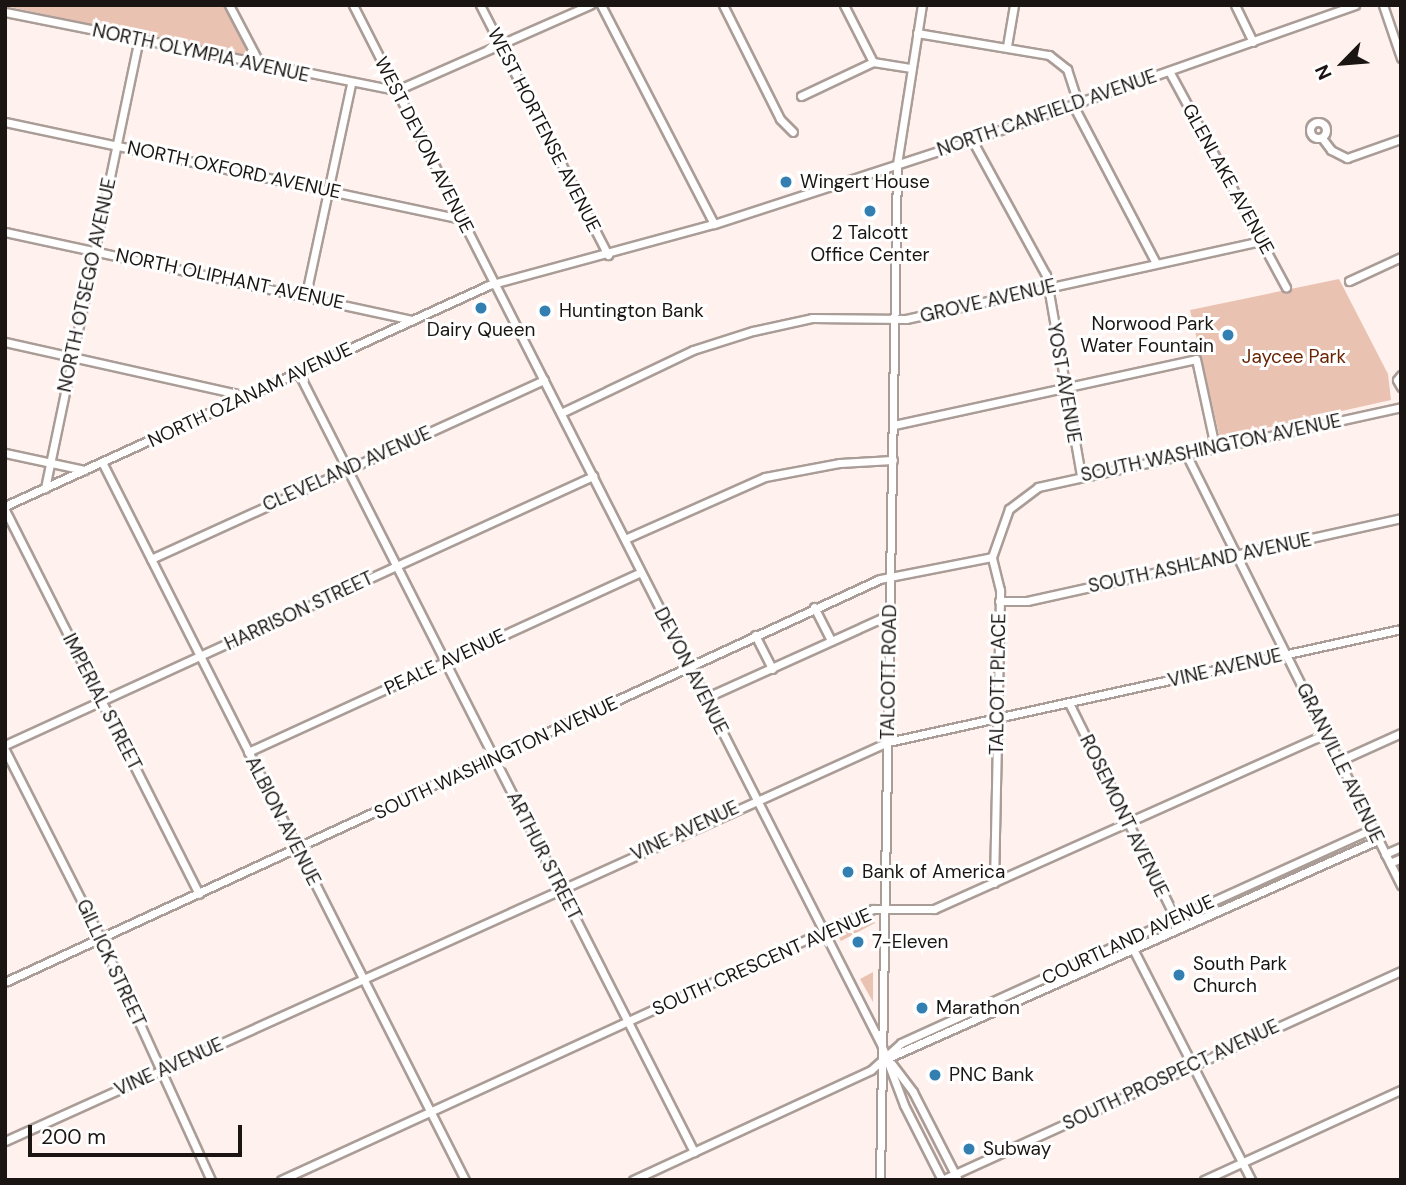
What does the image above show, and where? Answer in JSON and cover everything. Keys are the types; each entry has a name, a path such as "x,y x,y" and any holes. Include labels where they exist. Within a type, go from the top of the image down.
{"street":[{"path":"229,5 260,64"},
{"name":"WEST DEVON AVENUE","path":"353,5 495,284"},
{"name":"WEST HORTENSE AVENUE","path":"480,5 608,255"},
{"path":"397,90 590,5"},
{"path":"601,5 715,224"},
{"path":"723,5 780,120 793,132"},
{"path":"844,5 873,62"},
{"name":"TALCOTT ROAD","path":"880,1180 879,1064 891,614 897,164 922,5"},
{"path":"1007,46 1014,5"},
{"path":"1234,5 1253,42"},
{"name":"NORTH CANFIELD AVENUE","path":"495,284 715,224 972,141 1355,5"},
{"path":"1382,5 1401,58"},
{"name":"NORTH OLYMPIA AVENUE","path":"5,12 351,84 397,90"},
{"path":"917,33 1007,46 1057,58 1067,69 1076,104 1156,263"},
{"name":"NORTH OTSEGO AVENUE","path":"45,488 139,40"},
{"path":"801,96 873,62 912,68"},
{"name":"GLENLAKE AVENUE","path":"1169,71 1286,287"},
{"path":"306,294 351,84"},
{"name":"NORTH OXFORD AVENUE","path":"5,122 462,219"},
{"path":"1322,138 1331,150 1347,158 1401,139"},
{"name":"YOST AVENUE","path":"972,141 1046,275 1082,476"},
{"name":"NORTH OLIPHANT AVENUE","path":"5,232 306,294 412,321"},
{"name":"GROVE AVENUE","path":"561,413 693,350 753,331 813,318 906,320 1262,241"},
{"path":"1349,281 1401,257"},
{"name":"NORTH OZANAM AVENUE","path":"5,508 495,284"},
{"name":"DEVON AVENUE","path":"495,284 881,1044 904,1105 942,1180"},
{"path":"5,342 247,396"},
{"path":"894,425 1196,359 1216,447"},
{"name":"ARTHUR STREET","path":"298,372 694,1152"},
{"name":"CLEVELAND AVENUE","path":"150,559 544,380"},
{"name":"SOUTH WASHINGTON AVENUE","path":"1023,495 1082,476 1401,407"},
{"path":"5,453 85,470"},
{"name":"GRANVILLE AVENUE","path":"1186,454 1401,885"},
{"path":"625,539 765,477 839,463 893,460"},
{"name":"ALBION AVENUE","path":"102,462 465,1180"},
{"name":"HARRISON STREET","path":"5,747 593,477"},
{"name":"TALCOTT PLACE","path":"994,883 1000,583 992,557 1003,519 1023,495"},
{"name":"IMPERIAL STREET","path":"5,508 199,894"},
{"name":"SOUTH ASHLAND AVENUE","path":"999,601 1027,601 1401,518"},
{"name":"SOUTH WASHINGTON AVENUE","path":"5,982 495,759 814,607 891,576 992,557"},
{"name":"PEALE AVENUE","path":"248,752 641,572"},
{"path":"814,607 831,641"},
{"path":"705,698 891,614"},
{"name":"VINE AVENUE","path":"5,1141 756,799 888,742 1401,629"},
{"path":"755,635 772,669"},
{"name":"ROSEMONT AVENUE","path":"1069,703 1180,929"},
{"path":"1339,761 1401,733"},
{"name":"SOUTH CRESCENT AVENUE","path":"281,1180 873,909 929,911 1325,734"},
{"name":"GILLICK STREET","path":"5,747 101,939 211,1180"},
{"name":"COURTLAND AVENUE","path":"633,1180 879,1064 901,1043 1373,828"},
{"name":"COURTLAND AVENUE","path":"887,1058 1378,840"},
{"path":"1385,854 1401,847"},
{"path":"1390,863 1401,858"},
{"path":"1129,940 1251,1180"},
{"name":"SOUTH PROSPECT AVENUE","path":"942,1180 956,1177 1401,971"},
{"name":"DEVON AVENUE","path":"887,1058 913,1092 956,1177"},
{"path":"1204,1180 1401,1090"}],"green space":[{"path":"225,5 247,49 243,56 5,6"},
{"name":"Jaycee Park","path":"1339,279 1388,374 1391,400 1220,438 1190,310"},
{"path":"865,917 875,919 875,923 841,941 836,932"},
{"path":"873,972 873,1002 860,979"}],"place":[{"name":"Wingert House","path":"786,182"},
{"name":"2 Talcott Office Center","path":"870,211"},
{"name":"Dairy Queen","path":"481,308"},
{"name":"Huntington Bank","path":"545,311"},
{"name":"Norwood Park Water Fountain","path":"1228,335"},
{"name":"Bank of America","path":"848,872"},
{"name":"7-Eleven","path":"858,942"},
{"name":"South Park Church","path":"1179,975"},
{"name":"Marathon","path":"922,1008"},
{"name":"PNC Bank","path":"935,1075"},
{"name":"Subway","path":"969,1149"}]}
